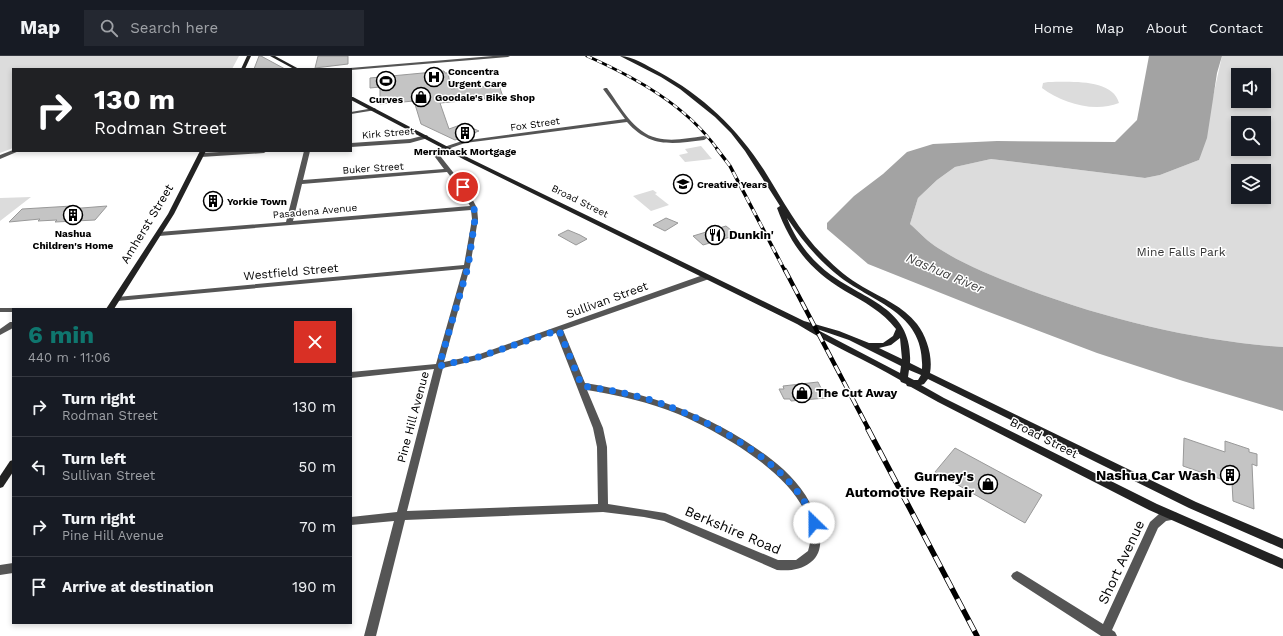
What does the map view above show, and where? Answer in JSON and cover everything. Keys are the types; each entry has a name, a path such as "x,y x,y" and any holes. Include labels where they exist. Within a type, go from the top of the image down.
{"main road":[{"path":"243,68 249,56"},
{"path":"272,56 295,68"},
{"path":"622,56 677,85 718,116 750,153 777,199 808,243 825,261 852,282 898,310 914,324 924,346 925,374 921,382 907,382 905,346 900,329 884,312 832,279 804,254 788,231 777,199"},
{"name":"Broad Street","path":"352,98 446,148 800,322 822,336 882,366 907,382 1173,516 1283,564"},
{"name":"Amherst Street","path":"111,308 159,234 202,153"},
{"name":"Broad Street","path":"800,322 828,329 925,374 1178,498 1283,544"},
{"path":"862,345 875,347 886,345 896,339 900,329"},
{"path":"0,484 12,466"}],"street":[{"path":"352,69 508,56"},
{"path":"605,89 628,120 643,136 652,140 671,141 704,138"},
{"path":"352,113 374,109"},
{"name":"Fox Street","path":"446,148 468,142 628,120"},
{"name":"Kirk Street","path":"352,145 410,141 426,137"},
{"name":"Pine Hill Avenue","path":"370,636 439,366 468,267 475,219 474,208 465,191 437,155 439,151 446,148"},
{"path":"0,157 13,152"},
{"path":"202,153 233,152"},
{"path":"290,224 307,152"},
{"name":"Buker Street","path":"299,182 448,170"},
{"name":"Pasadena Avenue","path":"159,234 474,208"},
{"name":"Westfield Street","path":"117,299 468,267"},
{"name":"Sullivan Street","path":"352,375 439,366 478,357 559,330 706,276"},
{"path":"0,310 12,310"},
{"path":"0,333 12,325"},
{"path":"559,330 598,428 602,447 603,508"},
{"name":"Berkshire Road","path":"352,521 400,516 603,508 666,517 777,565 790,567 801,564 811,556 815,546 816,531 811,515 793,485 781,473 718,429 670,407 614,390 582,386"},
{"name":"Short Avenue","path":"1108,634 1154,525 1163,517 1173,516"},
{"path":"0,570 12,568"},
{"path":"1017,576 1108,634"}],"green space":[{"path":"0,56 239,56 233,68 12,68 12,148 0,153"},
{"name":"Mine Falls Park","path":"1222,56 1283,56 1283,347 1218,340 1154,328 1060,301 1006,281 960,260 934,246 910,224 918,198 937,180 955,167 991,159 1145,178 1160,175 1199,160"},
{"path":"1077,82 1099,85 1108,89 1115,95 1119,103 1099,107 1079,105 1059,98 1042,88 1043,83"},
{"path":"701,146 712,159 685,162 679,155 688,153 685,149"},
{"path":"653,190 657,193 655,194 669,205 651,211 633,196"},
{"path":"31,197 0,221 0,198"}],"water":[{"name":"Nashua River","path":"1149,56 1222,56 1217,73 1207,138 1199,160 1160,175 1145,178 991,159 955,167 937,180 918,198 910,224 934,246 960,260 1006,281 1060,301 1154,328 1218,340 1283,347 1283,411 1097,353 868,264 827,229 827,223 854,196 883,174 907,152 933,144 997,141 1115,142 1137,120"}],"building":[{"path":"259,56 261,56 283,68 254,68"},
{"path":"318,56 348,56 348,64 315,68"},
{"path":"444,71 445,73 448,73 451,89 499,85 503,97 440,103 449,129 463,124 479,131 455,140 421,124 414,101 380,104 380,87 370,88 370,78"},
{"name":"Nashua Children's Home","path":"72,206 69,209 107,206 95,220 55,222 57,220 38,221 40,219 9,222 22,209"},
{"path":"666,218 678,223 665,231 653,225"},
{"name":"Dunkin'","path":"726,226 737,235 703,245 693,236"},
{"path":"568,230 587,239 576,245 558,235"},
{"name":"The Cut Away","path":"818,382 826,398 791,401 790,399 784,399 779,389 784,389 783,386"},
{"name":"Nashua Car Wash","path":"1184,438 1225,452 1225,441 1249,449 1249,452 1257,454 1257,466 1252,464 1254,509 1233,501 1232,483 1183,466"},
{"name":"Gurney's Automotive Repair","path":"955,448 1042,495 1025,523 935,472"}],"railway":[{"path":"587,56 624,74 659,94 691,119 718,150"},
{"path":"717,149 730,166 785,271"},
{"path":"785,270 869,430"},
{"path":"868,429 977,636"}],"place":[{"name":"Concentra Urgent Care","path":"434,77"},
{"name":"Curves","path":"386,81"},
{"name":"Goodale's Bike Shop","path":"421,97"},
{"name":"Merrimack Mortgage","path":"465,133"},
{"name":"Creative Years","path":"683,184"},
{"name":"Yorkie Town","path":"213,201"},
{"name":"Nashua Children's Home","path":"73,215"},
{"name":"Dunkin'","path":"715,235"},
{"name":"The Cut Away","path":"802,393"},
{"name":"Nashua Car Wash","path":"1230,475"},
{"name":"Gurney's Automotive Repair","path":"988,484"}],"route":[{"path":"463,187 474,208 475,219 468,267 439,366 478,357 559,330 582,386 614,390 665,404 718,429 781,473 793,485 803,500 814,523"}]}
